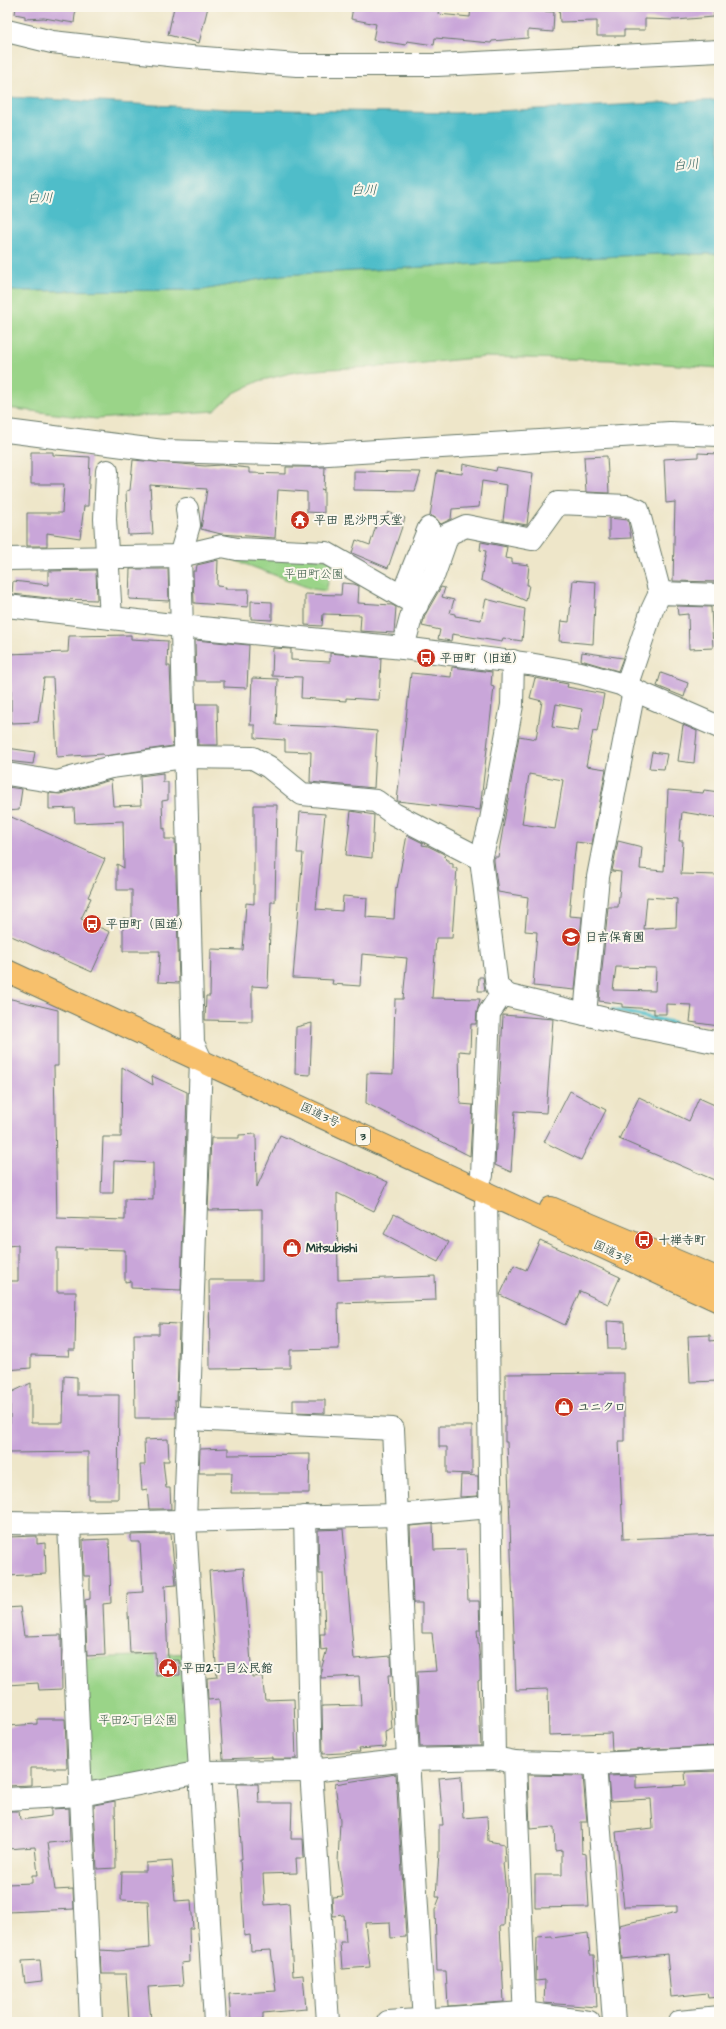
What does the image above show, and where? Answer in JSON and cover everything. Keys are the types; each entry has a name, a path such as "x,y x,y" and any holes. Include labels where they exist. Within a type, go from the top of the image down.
{"highway":[{"name":"国道3号","path":"7,957 197,1051 484,1184 719,1301"},
{"name":"国道3号","path":"7,971 197,1051"},
{"name":"国道3号","path":"484,1184 531,1200 719,1279"}],"street":[{"path":"7,31 67,43 178,56 296,65 437,65 719,51"},
{"path":"7,431 163,451 312,455 670,433 719,435"},
{"path":"107,471 105,519 112,618"},
{"path":"410,600 434,574 448,534 466,526 532,538 558,504 627,506 638,510 660,593 652,610 630,688 598,877 585,1014"},
{"path":"187,509 189,525 180,556 181,626 184,757 197,1051 189,1418 185,1521 215,2022"},
{"path":"403,648 413,610 410,600 429,528"},
{"path":"7,560 180,556 222,546 237,549 326,553 410,600"},
{"path":"660,593 719,595"},
{"path":"7,606 513,661 581,673 630,688 719,727"},
{"path":"513,661 512,705 491,820 481,859 497,987 509,996 719,1043"},
{"path":"7,774 57,782 111,768 184,757 253,758 270,767 302,794 376,801 394,814 481,859"},
{"path":"494,1758 491,1507 484,1184 489,1013 503,992"},
{"path":"189,1418 393,1429 408,1760 424,2020"},
{"path":"7,1523 70,1524 398,1515 491,1507"},
{"path":"305,1517 311,1771 328,2022"},
{"path":"70,1524 91,2022"},
{"path":"7,1799 81,1795 201,1772 311,1771 408,1760 494,1758 515,1762 595,1764 719,1758"},
{"path":"515,1762 524,2017"},
{"path":"595,1764 614,2022"},
{"path":"388,2022 524,2017 589,2022"},
{"path":"679,2022 719,2018"}],"green space":[{"path":"657,254 719,254 719,368 610,360 485,357 394,366 295,372 259,381 234,393 214,411 96,419 7,408 7,291 203,290 282,275"},
{"name":"平田町公園","path":"218,554 334,559 326,591 312,589"},
{"name":"平田2丁目公園","path":"193,1653 201,1772 81,1795 76,1659"}],"water":[{"name":"白川","path":"7,97 228,109 456,113 719,100 719,254 657,254 282,275 203,290 7,291"}],"building":[{"path":"16,7 76,7 74,23 44,18 25,19 25,16 15,14"},
{"path":"174,7 208,7 199,43 168,35"},
{"path":"353,7 439,7 438,14 470,17 471,7 526,7 526,10 554,12 553,32 528,30 528,38 492,41 491,43 435,38 434,45 407,41 406,45 373,40 376,24 351,19"},
{"path":"559,7 714,7 714,17 676,20 645,19 645,30 624,30 624,36 597,36 597,21 560,22"},
{"path":"31,452 53,452 53,455 90,457 88,506 84,506 80,538 47,533 47,546 27,546 27,513 62,513 64,484 31,484"},
{"path":"698,453 719,454 719,582 673,581 675,502 666,503 664,459 698,457"},
{"path":"607,456 609,493 586,492 584,457"},
{"path":"133,460 249,468 249,473 286,474 286,467 325,467 324,513 307,512 307,492 278,490 275,538 221,534 201,529 207,489 150,485 153,534 128,535 126,491 130,490"},
{"path":"463,464 496,471 497,467 533,473 527,525 503,521 507,485 482,481 479,507 452,509 451,519 441,524 434,517 430,516 437,471 462,474"},
{"path":"354,471 421,472 415,491 354,490"},
{"path":"388,512 405,518 388,568 352,553 356,540 370,545 379,516 385,519"},
{"path":"609,518 628,520 631,538 609,539"},
{"path":"481,542 507,547 505,558 512,559 512,563 529,565 527,585 529,585 526,601 481,580 486,551 480,550"},
{"path":"218,560 217,586 226,587 225,589 249,589 248,607 194,603 193,571 196,571 197,565"},
{"path":"130,569 168,569 169,601 129,599"},
{"path":"96,570 97,600 58,599 12,594 13,581 48,585 48,571"},
{"path":"573,580 596,582 593,644 559,641 561,621 569,622"},
{"path":"342,583 359,586 358,603 392,605 396,607 394,633 360,631 361,615 323,614 322,626 305,625 305,594 341,595"},
{"path":"441,587 445,588 442,597 454,600 450,613 455,614 455,616 481,620 486,599 525,609 522,641 503,638 502,642 452,634 451,641 438,639 440,630 422,626 425,615"},
{"path":"251,601 272,602 272,620 251,619"},
{"path":"677,606 711,607 713,648 689,649 688,614 678,615"},
{"path":"131,635 131,639 168,641 167,666 170,666 173,746 104,756 103,754 57,757 53,678 44,678 38,722 11,723 11,683 7,683 7,654 68,652 69,636"},
{"path":"195,640 249,645 247,688 224,687 224,681 196,681"},
{"path":"273,648 291,649 291,660 330,662 330,653 381,658 379,700 346,698 346,701 301,698 302,677 272,676"},
{"path":"582,652 623,658 618,671 581,660"},
{"path":"452,667 492,672 491,686 494,687 480,810 397,801 411,673 451,677"},
{"path":"661,673 688,683 684,697 657,686"},
{"path":"252,678 278,679 276,725 331,727 377,731 374,788 310,782 311,752 285,751 285,740 255,738 255,725 250,725"},
{"path":"535,678 568,684 567,687 604,694 597,732 593,731 586,766 606,769 592,844 576,842 574,860 569,916 582,917 575,990 533,986 537,932 525,931 528,897 498,892 494,857 498,857 519,736 536,739 542,701 530,698","holes":["556,704 582,709 578,731 552,727","529,774 563,780 555,829 522,824"]},
{"path":"196,704 217,704 218,745 198,745"},
{"path":"683,725 697,731 694,763 678,761"},
{"path":"7,748 35,752 33,764 7,761"},
{"path":"652,752 667,754 664,769 649,768"},
{"path":"163,773 163,782 168,782 168,800 162,801 163,829 165,828 165,839 175,839 179,983 158,982 160,951 123,951 123,918 132,919 132,890 117,890 117,864 124,868 123,821 75,823 74,808 49,809 49,793 60,794 111,780 113,806 141,805 140,776"},
{"path":"7,787 22,789 19,810 7,811"},
{"path":"668,790 703,793 704,790 719,792 719,818 682,812 679,841 683,841 681,874 719,875 719,1026 690,1022 692,1005 666,1004 666,1014 654,1014 654,1009 622,1007 622,1004 599,1001 608,907 618,907 621,872 612,871 618,841 642,847 640,869 664,871","holes":["647,897 677,899 676,927 644,929","616,967 656,968 655,991 613,990"]},
{"path":"254,805 277,805 275,902 271,902 268,987 252,986 252,1021 205,1020 206,996 210,996 211,949 243,950 246,903 254,904"},
{"path":"351,811 374,815 372,858 346,855"},
{"path":"300,812 325,814 316,909 342,911 343,896 367,898 366,917 394,919 396,887 397,888 407,835 423,843 422,845 428,846 444,854 446,860 449,860 449,863 453,864 453,868 457,868 452,938 436,938 432,998 480,999 476,1024 471,1024 470,1052 459,1051 460,1104 473,1105 470,1156 366,1103 367,1073 393,1074 395,999 403,999 407,958 362,954 360,986 332,984 333,980 293,978 303,853 297,853"},
{"path":"7,815 105,859 88,897 91,898 81,919 110,932 92,972 7,934"},
{"path":"479,977 483,977 485,991 478,991"},
{"path":"7,998 58,1010 58,1066 54,1066 57,1218 125,1220 125,1199 153,1200 153,1163 114,1161 113,1193 101,1193 103,1137 121,1137 122,1067 153,1085 152,1076 187,1092 181,1290 131,1288 131,1281 125,1282 125,1250 57,1248 57,1292 76,1292 75,1350 68,1350 69,1356 31,1355 31,1368 7,1370 7,1281 18,1281 18,1245 7,1246"},
{"path":"503,1015 553,1019 546,1113 515,1111 511,1172 495,1165"},
{"path":"312,1023 310,1075 295,1074 296,1027"},
{"path":"570,1091 606,1110 581,1160 544,1142"},
{"path":"639,1097 689,1121 699,1098 719,1107 719,1182 619,1139"},
{"path":"256,1134 257,1187 280,1135 388,1182 374,1211 337,1193 338,1280 435,1276 436,1300 338,1303 339,1349 290,1350 290,1368 210,1369 209,1280 262,1280 262,1209 208,1210 211,1138 239,1138 239,1135"},
{"path":"394,1214 449,1242 438,1262 384,1234"},
{"path":"540,1240 620,1277 608,1304 580,1291 565,1325 500,1295 514,1265 526,1270"},
{"path":"607,1321 625,1322 626,1349 608,1349"},
{"path":"159,1323 179,1324 177,1400 175,1400 176,1418 135,1418 134,1334 159,1334"},
{"path":"710,1335 710,1341 719,1340 719,1381 690,1382 688,1336"},
{"path":"624,1373 624,1441 619,1441 623,1539 719,1535 719,1746 612,1751 611,1733 549,1735 548,1689 516,1690 507,1442 505,1442 505,1374"},
{"path":"64,1376 77,1377 77,1395 119,1395 118,1499 88,1499 88,1452 7,1453 7,1424 10,1423 10,1393 31,1383 31,1423 63,1423"},
{"path":"293,1400 325,1400 325,1413 293,1412"},
{"path":"439,1426 472,1426 472,1474 447,1473 447,1447 439,1447"},
{"path":"168,1439 169,1461 163,1461 166,1488 170,1488 171,1509 149,1509 147,1489 142,1490 140,1465 145,1465 144,1440"},
{"path":"228,1448 228,1455 310,1454 309,1493 231,1493 232,1473 199,1473 200,1449"},
{"path":"461,1475 478,1476 478,1496 460,1497"},
{"path":"433,1524 434,1550 466,1549 468,1601 479,1601 480,1630 477,1630 480,1662 480,1680 478,1681 481,1746 420,1747 417,1672 436,1671 432,1633 422,1633 422,1603 413,1603 410,1526"},
{"path":"343,1529 354,1659 391,1656 392,1675 388,1675 392,1729 385,1732 386,1747 359,1749 360,1752 323,1754 322,1706 361,1705 359,1676 321,1678 321,1670 327,1649 321,1650 320,1634 325,1634 323,1574 319,1574 318,1530"},
{"path":"171,1534 176,1585 165,1586 168,1660 179,1660 180,1675 156,1676 155,1652 130,1653 127,1593 143,1592 140,1542 131,1542 131,1535"},
{"path":"37,1536 37,1544 45,1543 46,1574 7,1576 7,1537"},
{"path":"109,1539 111,1603 103,1604 105,1655 87,1656 85,1600 90,1599 90,1576 84,1576 83,1540"},
{"path":"244,1568 252,1677 262,1676 265,1700 294,1699 296,1759 272,1759 272,1757 223,1759 219,1699 208,1700 207,1678 217,1677 209,1571"},
{"path":"20,1607 24,1636 61,1635 62,1689 39,1690 38,1683 7,1685 7,1608"},
{"path":"37,1719 65,1719 67,1768 31,1768 31,1785 7,1786 7,1767 9,1767 7,1726 37,1724"},
{"path":"719,1771 719,1997 708,1998 707,1993 671,1997 667,1954 622,1959 619,1925 677,1912 677,1906 624,1907 616,1832 653,1828 651,1799 610,1801 608,1776 636,1775 636,1788 686,1785 685,1772"},
{"path":"396,1774 406,1937 391,1938 390,1922 365,1923 370,1967 342,1969 340,1942 346,1942 344,1915 333,1916 332,1897 343,1896 338,1862 340,1821 335,1784"},
{"path":"528,1775 583,1776 587,1822 581,1822 582,1853 586,1854 589,1907 535,1908 535,1875 562,1875 562,1850 555,1851 554,1827 530,1829"},
{"path":"461,1776 463,1818 487,1816 488,1841 504,1844 505,1862 503,1863 506,1892 504,1926 500,1926 504,2002 448,2006 446,1971 437,1971 435,1910 440,1897 436,1897 439,1825 443,1825 439,1778"},
{"path":"237,1784 258,1784 259,1803 292,1803 291,1839 303,1839 304,1858 296,1858 297,1873 263,1874 265,1905 289,1903 293,1976 303,1975 306,2009 263,2013 263,2019 231,2021 229,1994 276,1991 271,1950 251,1951 250,1935 244,1936 240,1859 242,1859"},
{"path":"115,1801 116,1868 97,1869 94,1805"},
{"path":"69,1808 70,1841 48,1843 55,1890 73,1889 74,1909 8,1912 7,1884 32,1883 32,1875 38,1875 35,1847 7,1849 7,1811 19,1811 20,1820 51,1816 51,1809"},
{"path":"172,1861 175,1901 191,1900 193,1928 189,1928 190,1962 181,1963 183,1985 148,1987 151,2020 129,2022 126,1974 101,1974 100,1950 118,1951 150,1948 148,1901 121,1900 122,1871 146,1871 146,1863"},
{"path":"588,1933 590,1955 594,1955 597,2007 544,2003 545,1980 536,1981 537,1937 552,1936 552,1938"},
{"path":"40,1960 42,1981 25,1983 22,1961"}],"waterway":[{"path":"613,1010 674,1023"}],"place":[{"name":"平田 毘沙門天堂","path":"300,520"},
{"name":"平田町（旧道）","path":"426,658"},
{"name":"平田町（国道）","path":"92,924"},
{"name":"日吉保育園","path":"571,937"},
{"name":"十禅寺町","path":"644,1240"},
{"name":"Mitsubishi","path":"292,1248"},
{"name":"ユニクロ","path":"564,1407"},
{"name":"平田2丁目公民館","path":"168,1668"}]}
